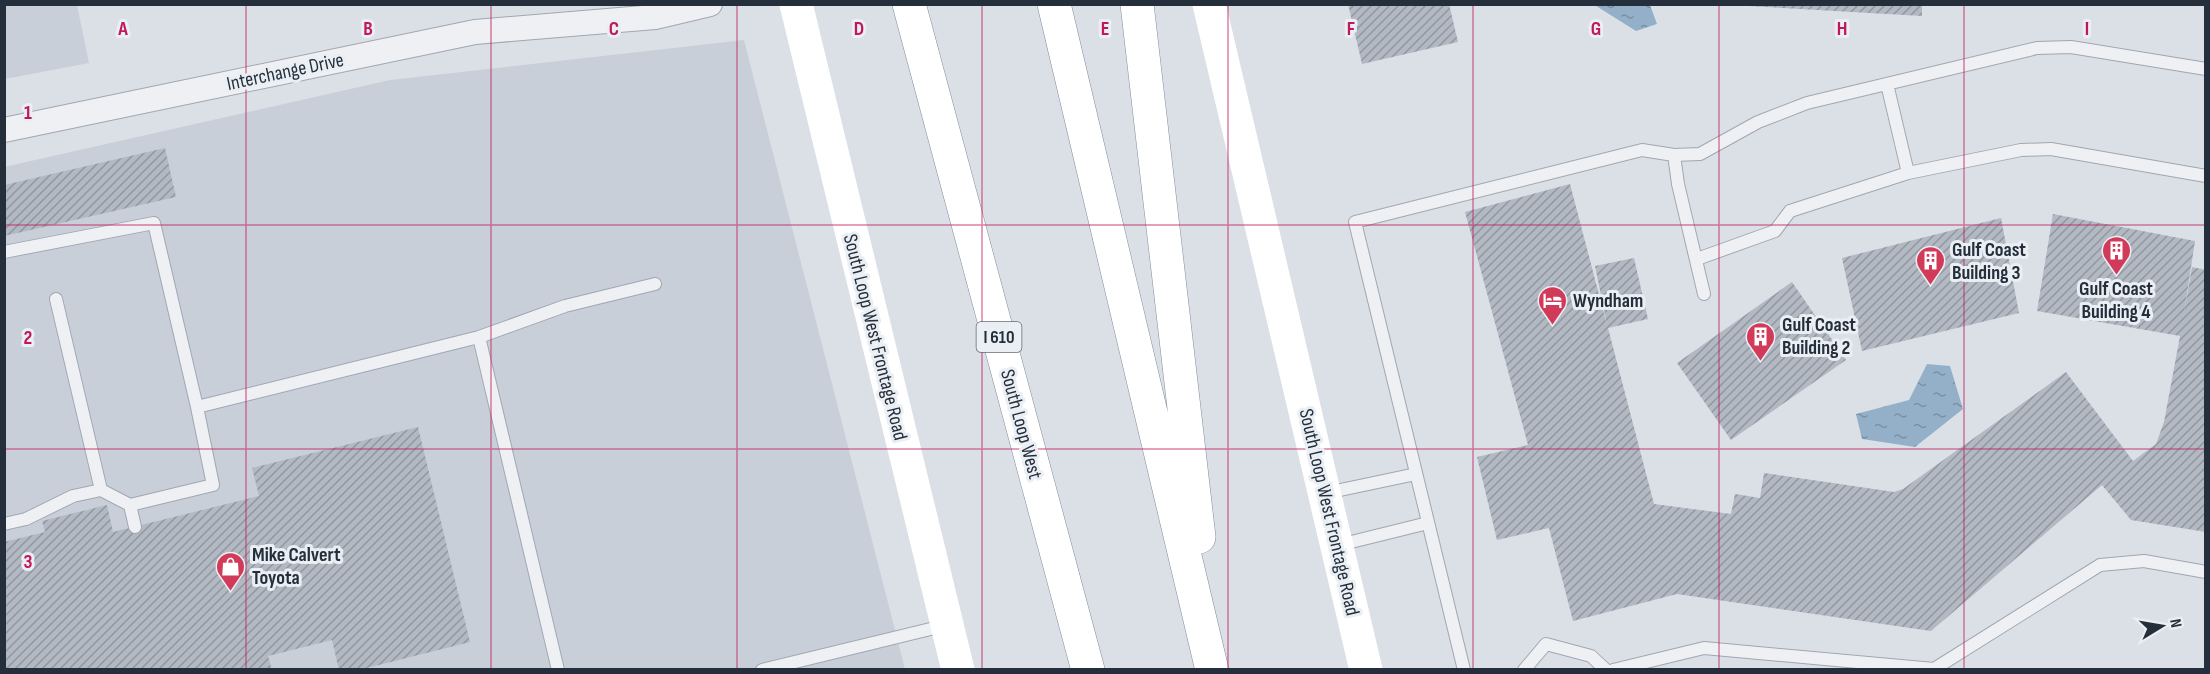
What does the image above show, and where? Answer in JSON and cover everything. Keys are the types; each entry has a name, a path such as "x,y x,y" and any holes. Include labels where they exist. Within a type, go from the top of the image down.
{"main road":[{"name":"South Loop West Frontage Road","path":"796,4 958,669"},
{"name":"South Loop West","path":"909,4 1088,669"},
{"path":"1054,4 1213,669"},
{"path":"1137,4 1213,669"},
{"name":"South Loop West Frontage Road","path":"1209,4 1366,669"}],"street":[{"name":"Interchange Drive","path":"4,130 475,32 655,17 710,4"}],"lane":[{"path":"1464,669 1354,222 1642,150 1674,155 1700,154 1758,122 1807,103 2037,48 2071,47 2205,69"},
{"path":"1887,84 1908,174"},
{"path":"1697,259 1775,231 1790,211 1908,174 2021,150 2051,149 2205,176"},
{"path":"1674,155 1678,184 1704,294"},
{"path":"4,252 154,223 213,485 130,505 101,490 73,496 26,519 4,524"},
{"path":"197,407 479,337 565,306 655,284"},
{"path":"56,299 101,490"},
{"path":"479,337 558,669"},
{"path":"1326,493 1416,474"},
{"path":"130,505 135,526"},
{"path":"1338,546 1428,523"},
{"path":"1613,669 1704,648 1934,669 2100,565 2144,561 2205,572"},
{"path":"762,669 947,625"},
{"path":"1524,669 1546,644 1591,656 1606,669"}],"shaded area":[{"path":"5,4 77,5 89,63 5,79"},
{"path":"744,40 905,669 5,669 4,167 390,80"}],"water":[{"path":"1593,4 1650,5 1657,24 1636,31"},
{"path":"1927,364 1950,366 1963,409 1915,447 1862,439 1856,414 1909,400"}],"building":[{"path":"1348,4 1449,4 1458,42 1362,64"},
{"path":"1748,4 1922,4 1922,16 1748,6"},
{"path":"165,148 176,197 4,236 4,185"},
{"path":"1570,184 1607,325 1595,266 1634,258 1648,319 1608,328 1654,504 1731,514 1735,494 1760,498 1764,473 1894,492 1903,489 2066,372 2133,461 2156,444 2164,422 2180,336 2037,311 2053,214 2195,241 2184,313 2192,267 2206,270 2206,532 2131,520 2102,485 1931,631 1677,594 1573,621 1549,528 1497,540 1477,457 1528,445 1465,212"},
{"name":"Gulf Coast Building 3","path":"2001,218 2019,313 1862,351 1842,258"},
{"name":"Gulf Coast Building 2","path":"1792,282 1846,360 1731,440 1677,363"},
{"name":"Mike Calvert Toyota","path":"418,427 470,642 359,670 339,670 332,640 268,656 272,670 4,670 4,542 45,532 42,521 107,505 113,532 259,496 252,468"}],"place":[{"name":"Gulf Coast Building 4","path":"2116,276"},
{"name":"Gulf Coast Building 3","path":"1931,286"},
{"name":"Wyndham","path":"1552,326"},
{"name":"Gulf Coast Building 2","path":"1761,362"},
{"name":"Mike Calvert Toyota","path":"231,592"}]}
